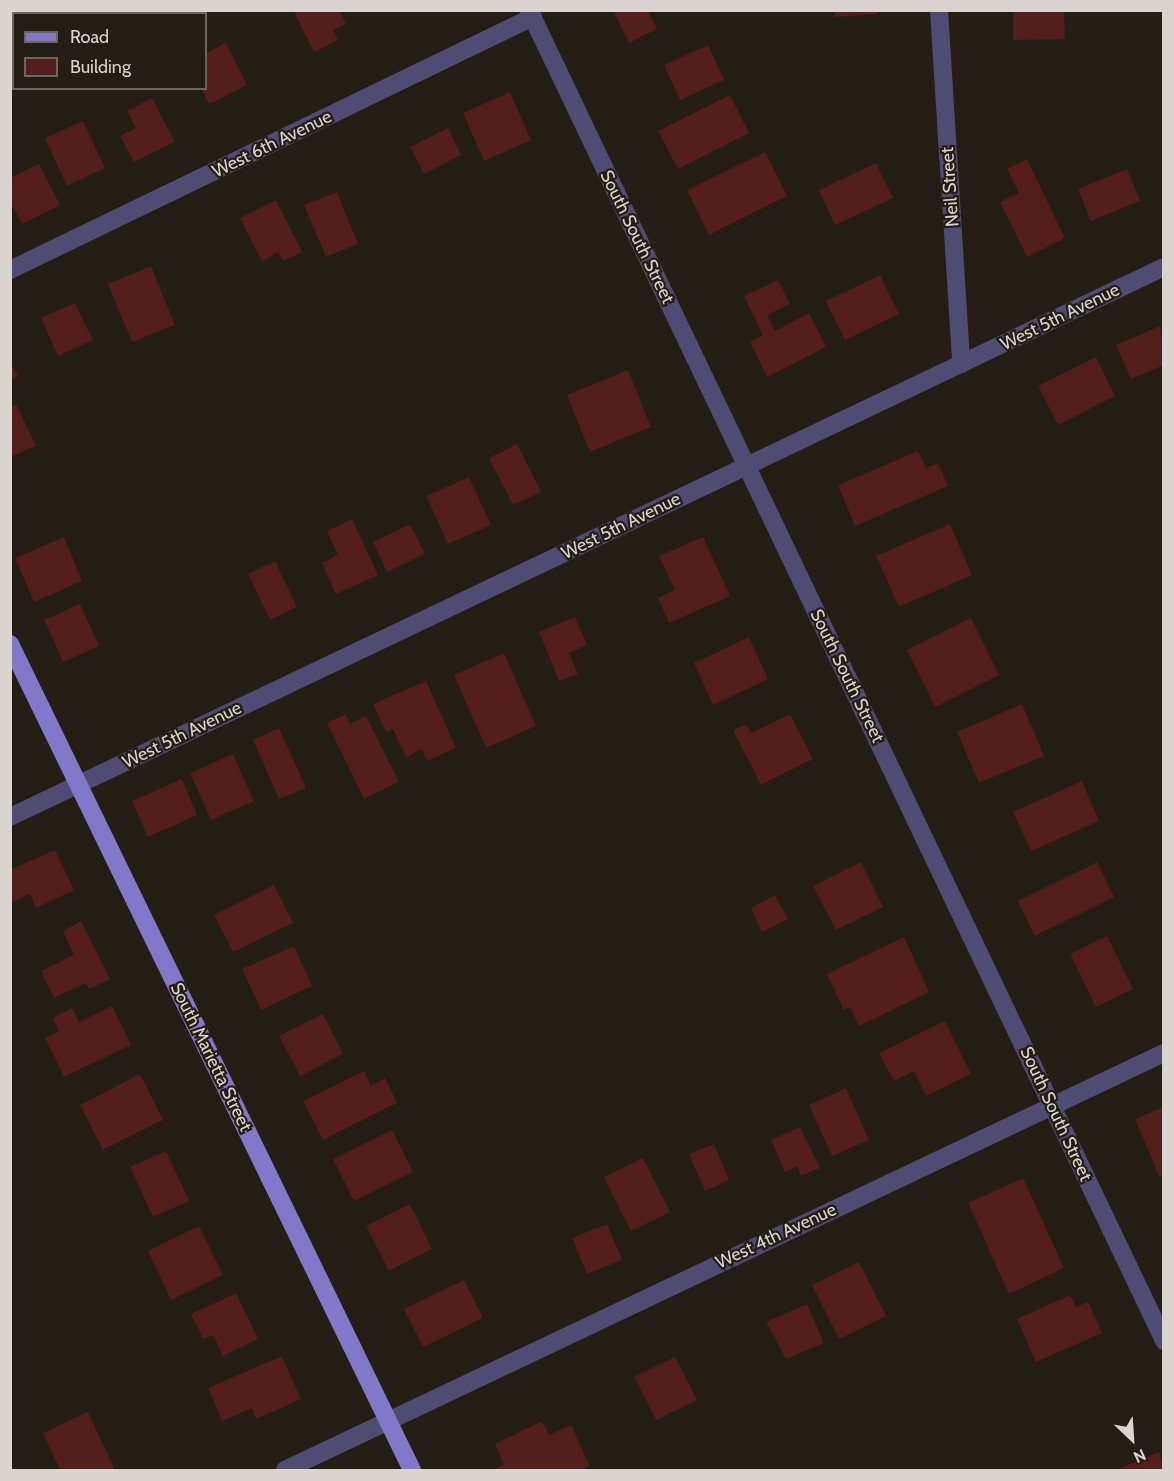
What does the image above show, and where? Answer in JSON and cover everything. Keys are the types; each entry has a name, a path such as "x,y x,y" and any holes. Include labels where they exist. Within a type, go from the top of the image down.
{"main road":[{"name":"South Marietta Street","path":"10,644 412,1470"}],"street":[{"name":"Neil Street","path":"939,10 961,364"},
{"name":"West 6th Avenue","path":"10,270 531,14"},
{"name":"South South Street","path":"531,14 1164,1341"},
{"name":"West 5th Avenue","path":"10,817 1164,267"},
{"name":"West 4th Avenue","path":"285,1470 1052,1104 1164,1053"}],"building":[{"path":"293,10 339,10 346,24 333,30 338,40 314,52"},
{"path":"613,10 648,10 657,29 629,43"},
{"path":"835,10 877,10 878,14 835,17"},
{"path":"1013,10 1064,10 1065,39 1013,40"},
{"path":"226,43 247,85 209,104 202,90 207,90 207,52"},
{"path":"708,45 724,80 680,100 664,65"},
{"path":"510,92 531,140 484,161 463,113"},
{"path":"730,95 749,133 678,169 658,131"},
{"path":"152,98 175,142 134,162 120,136 136,128 127,111"},
{"path":"83,121 105,168 67,186 45,138"},
{"path":"448,128 461,155 424,174 410,147"},
{"path":"765,152 787,196 709,235 687,190"},
{"path":"1027,159 1065,238 1027,257 1000,202 1019,193 1007,169"},
{"path":"876,163 893,198 835,225 819,190"},
{"path":"39,164 60,205 22,224 10,202 10,178"},
{"path":"1127,169 1140,201 1091,221 1078,189"},
{"path":"337,192 358,244 326,257 304,205"},
{"path":"276,200 302,252 283,261 278,252 262,261 240,218"},
{"path":"151,266 175,325 132,342 108,284"},
{"path":"880,275 899,314 845,340 826,301"},
{"path":"778,280 790,304 767,315 775,331 809,313 826,347 767,377 750,342 763,335 744,296"},
{"path":"75,303 93,340 58,356 41,318"},
{"path":"1160,326 1164,365 1131,379 1116,345"},
{"path":"1096,357 1115,396 1058,425 1038,386"},
{"path":"10,362 18,376 10,380"},
{"path":"628,370 651,427 590,452 567,395"},
{"path":"16,404 36,446 10,457 10,407"},
{"path":"517,444 541,492 513,505 489,458"},
{"path":"918,451 926,468 938,463 948,486 855,526 838,485"},
{"path":"469,477 491,525 448,544 426,496"},
{"path":"352,519 378,575 336,594 322,563 338,555 327,531"},
{"path":"410,524 425,554 387,572 373,542"},
{"path":"950,524 972,575 899,607 876,556"},
{"path":"64,537 82,581 34,602 15,558"},
{"path":"703,537 730,596 669,623 658,598 675,590 659,556"},
{"path":"275,561 297,607 270,620 248,574"},
{"path":"80,604 99,646 63,662 44,620"},
{"path":"575,617 587,645 569,653 578,674 559,681 539,632"},
{"path":"971,618 999,675 935,707 907,650"},
{"path":"749,637 768,679 713,705 694,663"},
{"path":"504,653 536,726 486,748 454,675"},
{"path":"426,681 456,748 427,761 422,749 406,757 393,729 386,732 373,704"},
{"path":"1022,704 1044,756 979,783 957,732"},
{"path":"345,714 350,724 366,716 399,782 364,799 327,723"},
{"path":"790,714 813,759 761,785 733,730 746,724 751,733"},
{"path":"279,728 306,788 279,799 253,740"},
{"path":"233,754 254,801 211,820 190,773"},
{"path":"182,779 197,815 148,837 132,801"},
{"path":"1082,781 1099,821 1031,851 1013,812"},
{"path":"55,850 74,890 36,908 30,894 10,903 10,870"},
{"path":"861,862 883,907 836,930 813,886"},
{"path":"1097,862 1114,897 1035,936 1018,901"},
{"path":"274,885 293,923 233,952 214,915"},
{"path":"775,895 788,919 762,932 751,908"},
{"path":"81,921 110,979 89,989 86,983 54,998 41,971 74,955 63,931"},
{"path":"1107,936 1133,989 1096,1007 1070,954"},
{"path":"904,937 929,992 859,1026 850,1007 844,1010 827,974"},
{"path":"294,946 312,986 261,1010 242,969"},
{"path":"112,1006 131,1045 64,1077 45,1038 59,1031 53,1018 72,1008 79,1022"},
{"path":"323,1014 343,1054 300,1076 279,1036"},
{"path":"945,1021 971,1074 926,1096 914,1071 894,1081 879,1053"},
{"path":"364,1071 371,1086 385,1078 397,1103 323,1140 303,1101"},
{"path":"140,1074 163,1120 103,1150 80,1105"},
{"path":"846,1088 869,1140 832,1156 809,1105"},
{"path":"1164,1107 1164,1174 1159,1176 1135,1119"},
{"path":"800,1127 820,1168 801,1176 797,1166 785,1172 771,1140"},
{"path":"392,1130 413,1172 354,1201 333,1159"},
{"path":"714,1144 729,1180 705,1191 689,1154"},
{"path":"166,1151 189,1201 153,1217 130,1167"},
{"path":"643,1158 670,1212 631,1231 604,1177"},
{"path":"1023,1178 1064,1268 1009,1294 968,1203"},
{"path":"410,1204 432,1249 389,1271 366,1226"},
{"path":"607,1224 622,1260 587,1274 572,1238"},
{"path":"199,1226 223,1275 171,1300 148,1251"},
{"path":"859,1262 886,1316 839,1339 812,1285"},
{"path":"464,1280 483,1318 423,1347 404,1309"},
{"path":"236,1293 258,1339 223,1356 213,1335 203,1339 191,1314"},
{"path":"1070,1295 1076,1307 1088,1302 1102,1333 1036,1362 1017,1319"},
{"path":"807,1304 824,1343 786,1359 766,1322"},
{"path":"282,1356 301,1399 256,1419 252,1408 222,1421 208,1388"},
{"path":"675,1357 697,1400 656,1420 634,1377"},
{"path":"88,1412 115,1470 60,1470 43,1433"},
{"path":"542,1421 549,1435 571,1425 590,1466 581,1470 494,1470 504,1464 495,1444"},
{"path":"1159,1452 1164,1470 1116,1470"}]}
